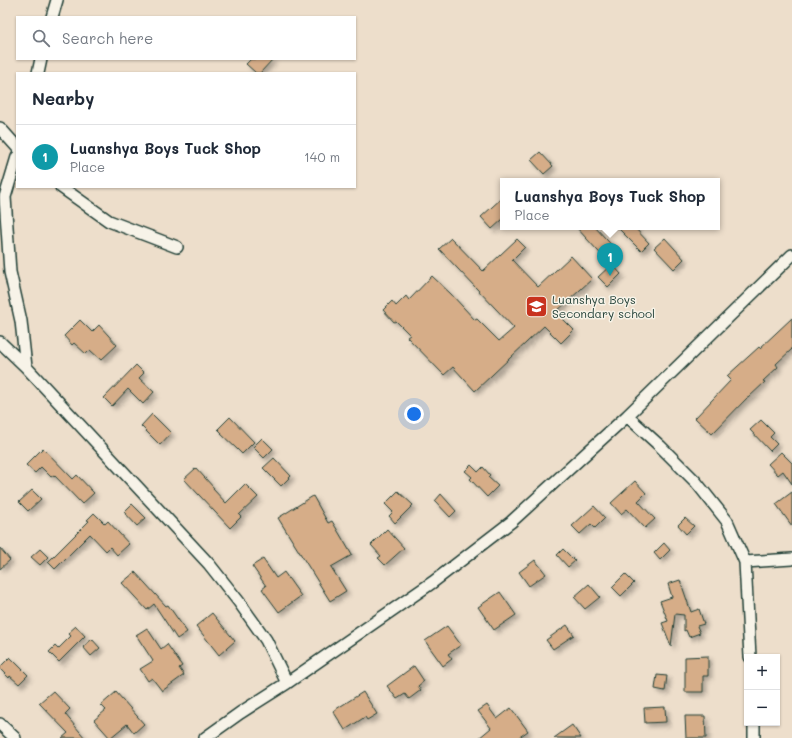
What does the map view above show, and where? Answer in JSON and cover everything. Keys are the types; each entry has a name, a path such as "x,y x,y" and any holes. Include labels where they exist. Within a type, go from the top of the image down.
{"street":[{"path":"52,16 57,0"},
{"path":"38,72 42,60"},
{"path":"0,128 16,146"},
{"path":"16,160 5,198 10,272 20,321 26,367"},
{"path":"63,188 109,221 177,247"},
{"path":"205,738 433,582 511,522 627,416 792,255"},
{"path":"0,342 26,367 209,564 266,640 287,683"},
{"path":"627,416 696,482 727,521 745,562 750,654"},
{"path":"745,562 792,559"},
{"path":"0,724 14,738"},
{"path":"754,726 754,738"}],"building":[{"path":"250,60 272,60 261,72 255,72 246,64"},
{"path":"540,152 553,166 544,174 531,160"},
{"path":"500,200 500,222 492,229 481,217"},
{"path":"579,230 598,230 618,252 608,262"},
{"path":"620,230 637,230 649,243 641,251"},
{"path":"451,238 483,271 517,239 525,247 512,260 538,287 571,256 592,279 556,312 574,330 561,343 544,326 475,391 453,367 444,375 407,337 410,335 396,321 394,322 383,310 392,301 396,306 406,296 409,300 432,276 475,320 477,319 499,341 514,328 439,249"},
{"path":"665,238 684,259 674,269 654,248"},
{"path":"612,264 621,274 608,287 598,277"},
{"path":"792,318 792,349 776,364 778,367 763,381 765,382 712,434 695,418 731,380 727,376"},
{"path":"80,320 92,332 99,325 117,345 101,360 90,350 86,354 74,343 72,345 64,336"},
{"path":"136,365 144,373 139,378 154,392 143,404 128,389 112,406 104,398"},
{"path":"152,414 171,433 160,445 141,426"},
{"path":"230,417 254,442 242,454 221,434 222,433 218,429"},
{"path":"761,420 774,433 770,437 777,444 770,451 750,430"},
{"path":"262,438 273,449 264,458 253,447"},
{"path":"43,448 73,479 77,475 94,493 82,504 54,475 51,477 41,467 35,473 26,465"},
{"path":"781,452 792,463 792,484 783,471 778,475 768,464"},
{"path":"274,458 291,476 281,486 263,468"},
{"path":"471,465 478,472 483,467 490,475 488,477 498,486 487,497 470,479 472,477 465,471"},
{"path":"196,468 226,503 245,484 258,497 239,515 241,517 230,528 184,479"},
{"path":"635,481 646,493 638,501 655,519 645,528 627,509 621,514 611,503"},
{"path":"32,490 41,499 28,511 19,502"},
{"path":"398,491 413,505 395,523 389,516 393,512 385,504"},
{"path":"792,492 792,526 776,504"},
{"path":"441,494 456,511 450,517 435,501"},
{"path":"313,496 328,523 332,521 352,555 331,567 346,591 330,601 278,518"},
{"path":"132,504 146,518 137,526 124,512"},
{"path":"594,506 605,518 595,528 591,524 580,534 572,526"},
{"path":"94,513 105,524 108,521 129,544 117,555 110,547 106,551 90,534 55,569 48,562 89,521 87,520"},
{"path":"685,518 694,526 686,534 678,525"},
{"path":"387,529 404,548 385,565 378,558 381,556 371,545"},
{"path":"664,543 670,550 660,560 654,553"},
{"path":"0,548 10,560 0,569"},
{"path":"40,549 48,557 40,565 31,557"},
{"path":"563,549 575,561 568,567 557,555"},
{"path":"263,559 276,578 284,572 301,596 279,612 262,589 266,586 252,566"},
{"path":"535,560 546,574 529,586 519,572"},
{"path":"135,572 166,606 168,605 187,632 177,639 154,604 147,610 122,583"},
{"path":"625,574 634,583 621,596 612,587"},
{"path":"680,580 691,612 699,609 704,624 697,626 700,633 689,637 686,630 684,631 684,615 675,614 671,646 662,623 668,621 660,601 672,597 668,584"},
{"path":"589,584 600,597 585,609 574,597"},
{"path":"500,592 516,615 494,630 478,607"},
{"path":"212,613 235,641 219,655 196,626"},
{"path":"567,625 574,635 553,649 546,640"},
{"path":"76,626 85,636 59,662 49,652 55,646 58,649 71,636 68,633"},
{"path":"447,626 461,645 448,654 452,659 443,666 425,641"},
{"path":"147,628 161,649 167,644 182,666 179,668 184,675 162,691 152,678 148,681 140,669 153,661 136,635"},
{"path":"92,639 100,648 91,656 83,647"},
{"path":"708,656 708,676 703,676 703,692 685,692 685,657"},
{"path":"10,657 28,675 19,684 10,676 9,678 0,669 0,667"},
{"path":"414,666 424,681 418,686 421,690 409,699 405,694 397,699 387,686"},
{"path":"657,675 667,676 665,691 655,689"},
{"path":"53,691 70,709 65,714 85,738 62,738 68,733 39,703"},
{"path":"116,692 144,724 134,733 127,724 110,738 94,720 106,710 101,705"},
{"path":"363,692 377,714 367,720 365,717 345,730 333,711"},
{"path":"487,705 497,719 511,708 528,731 518,738 479,738 491,728 478,711"},
{"path":"665,707 666,722 645,723 644,708"},
{"path":"685,716 705,716 706,738 686,738"},
{"path":"572,725 581,738 554,738"}],"place":[{"name":"Luanshya Boys Tuck Shop","path":"610,276"},
{"name":"Luanshya Boys Secondary school","path":"537,307"}]}
